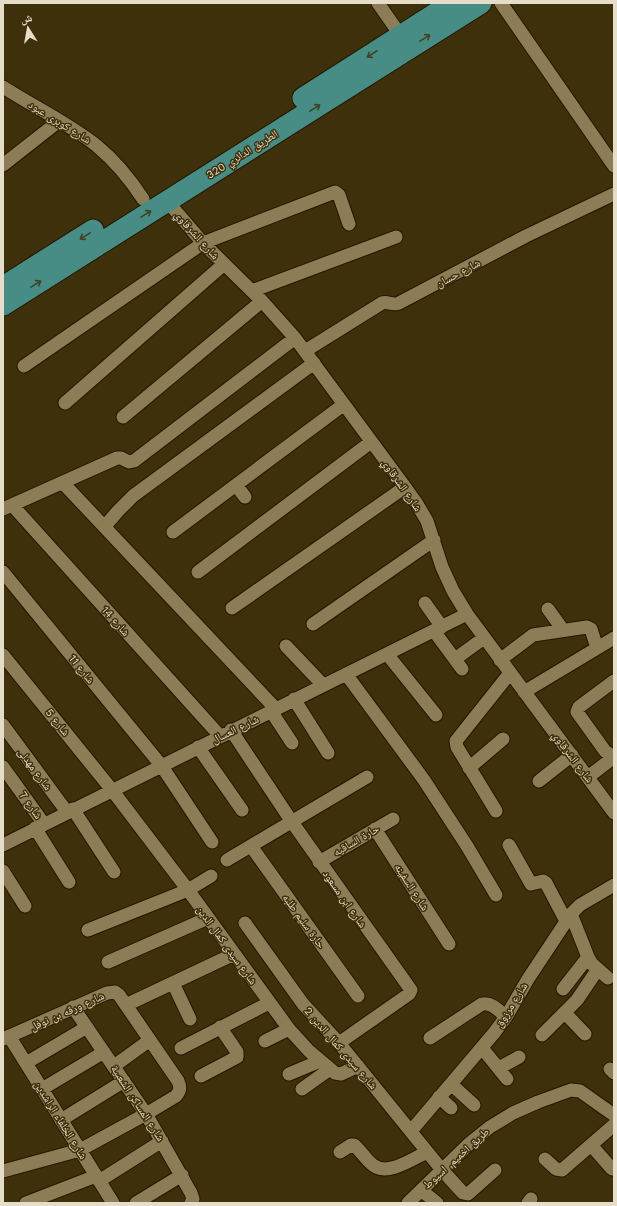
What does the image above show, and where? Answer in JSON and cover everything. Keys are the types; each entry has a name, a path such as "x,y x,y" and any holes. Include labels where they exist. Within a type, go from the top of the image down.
{"main road":[{"name":"الطريق الدائري 320","path":"3,305 167,201 400,36 452,3"},
{"name":"الطريق الدائري 320","path":"3,287 143,199 481,3"}],"street":[{"path":"378,3 400,36"},
{"path":"500,3 614,166"},
{"name":"شارع كوبرى عبود","path":"5,92 79,132 114,162 130,179 143,199"},
{"path":"3,165 59,120"},
{"path":"24,366 203,243 335,192 339,195 349,224"},
{"name":"شارع حسان","path":"305,351 382,303 388,302 393,305 399,303 526,236 614,194"},
{"name":"شارع الشرقاوي","path":"167,201 203,243 262,301 295,338 343,405 406,487 427,521 442,566 453,591 467,614 614,813"},
{"path":"252,291 396,237"},
{"path":"65,403 224,264"},
{"path":"123,418 262,301"},
{"path":"8,507 117,458 121,458 129,462 134,461 295,338"},
{"path":"104,526 133,496 314,363"},
{"path":"174,532 343,405"},
{"path":"198,572 371,442"},
{"path":"63,483 273,710 292,743"},
{"path":"236,485 245,498"},
{"path":"232,608 406,487"},
{"name":"شارع 14","path":"8,507 220,736"},
{"path":"313,624 434,540"},
{"name":"شارع 11","path":"3,572 161,765 212,842"},
{"path":"426,602 438,629 458,664 484,638"},
{"path":"548,609 563,630"},
{"name":"شارع العسال","path":"3,845 161,765 467,614"},
{"path":"500,660 533,635 563,630 589,627 597,648"},
{"path":"524,692 614,638"},
{"path":"286,646 323,685"},
{"path":"387,654 436,715"},
{"name":"شارع 5","path":"3,655 112,790"},
{"path":"496,811 457,747 456,741 510,673"},
{"path":"346,674 424,780 467,846 496,895"},
{"path":"588,777 614,757 606,751 577,712 579,707 614,681"},
{"path":"294,699 328,753"},
{"name":"شارع مهدلى","path":"3,725 70,811 114,872"},
{"name":"شارع ابن مسعود","path":"232,730 319,862 411,990 409,994 339,1043"},
{"path":"469,768 503,739"},
{"path":"198,747 242,810"},
{"path":"539,781 572,755"},
{"name":"شارع 7","path":"3,767 40,826 69,882"},
{"path":"227,860 366,777"},
{"name":"شارع سيدى كمال الدين","path":"112,790 188,890 289,1029 298,1040 330,1069"},
{"name":"حارة الساقيه","path":"319,862 393,819"},
{"name":"شارع السفينه","path":"375,829 449,944"},
{"path":"510,845 531,884 543,881 546,883 569,918 588,957 603,973 542,1035"},
{"name":"حارة سليم طلبه","path":"251,846 358,996"},
{"path":"3,872 25,906"},
{"path":"88,930 188,890 211,876"},
{"name":"شارع مرزوق","path":"411,1131 482,1048 506,1017 528,979 569,918 580,905 614,885"},
{"path":"108,962 208,918"},
{"name":"شارع سيدى كمال الدين 2","path":"245,923 303,1004 339,1043 442,1170 465,1194 468,1194 495,1170"},
{"path":"3,1171 80,1150 176,1096 180,1092 178,1081 126,1005 234,954"},
{"path":"563,989 588,957"},
{"path":"173,983 190,1019"},
{"name":"شارع ورقه بن نوفل","path":"6,1038 111,992 119,995 126,1005"},
{"path":"180,1048 269,1003"},
{"path":"430,1038 482,1004 487,1003 491,1005 506,1017"},
{"name":"شارع المساكن الشعبية","path":"74,1008 146,1114 192,1193 193,1199 191,1203"},
{"path":"565,1013 585,1034"},
{"path":"26,1062 87,1027"},
{"path":"202,1076 237,1057 237,1052 220,1027"},
{"path":"265,1041 289,1029"},
{"name":"شارع الخلفاء الراشدين","path":"6,1038 26,1062 113,1203"},
{"path":"114,1066 150,1040"},
{"path":"482,1048 507,1079"},
{"path":"42,1089 104,1052"},
{"path":"498,1068 519,1057"},
{"path":"289,1074 320,1060"},
{"path":"302,1089 330,1069 335,1073 341,1074 358,1066"},
{"path":"61,1120 124,1082"},
{"path":"451,1084 474,1104"},
{"name":"طريق اخميم, اسيوط","path":"408,1203 470,1143 490,1127 513,1113 562,1092 571,1090 580,1091 614,1115"},
{"path":"440,1097 451,1108"},
{"path":"545,1159 556,1170 562,1170 614,1125"},
{"path":"31,1202 98,1178 162,1141"},
{"path":"340,1152 351,1145 354,1145 374,1166 380,1169 388,1170 427,1152"},
{"path":"591,1145 612,1169"},
{"path":"136,1203 182,1175"},
{"path":"421,1190 436,1203"}]}
